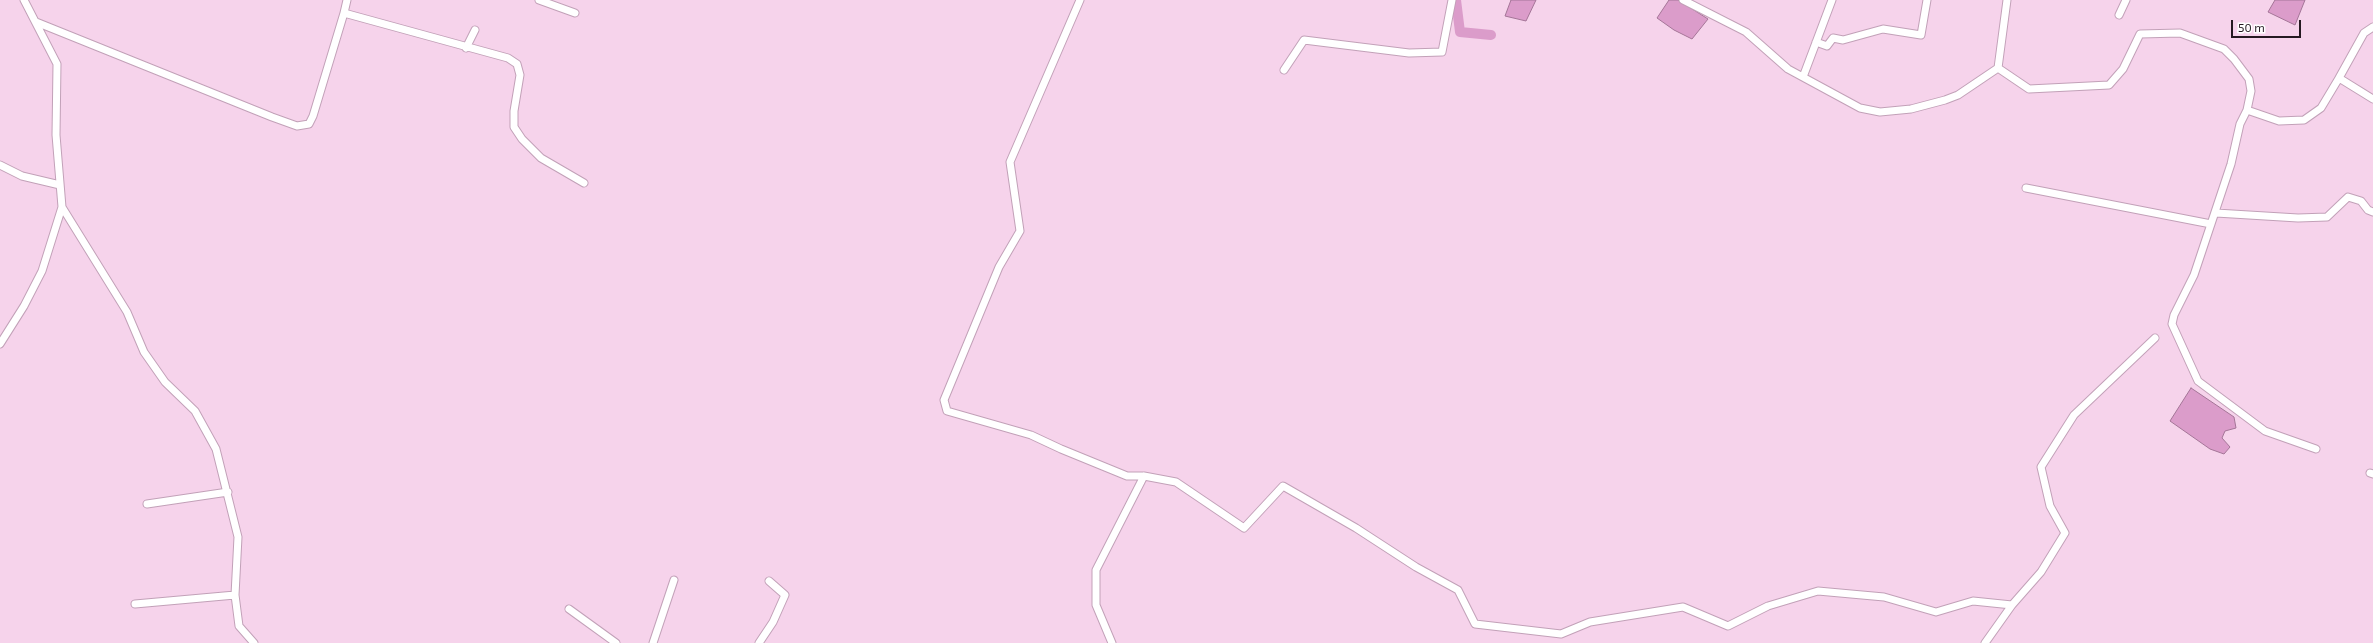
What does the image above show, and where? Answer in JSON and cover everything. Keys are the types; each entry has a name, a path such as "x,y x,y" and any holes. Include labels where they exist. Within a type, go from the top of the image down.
{"street":[{"path":"0,344 24,306 42,271 62,207 56,135 57,64 24,0"},
{"path":"36,22 297,126 309,124 313,116 348,0"},
{"path":"539,0 575,13"},
{"path":"1080,0 1010,162 1020,231 999,267 944,400 947,410 1031,435 1127,476 1144,476 1176,482 1244,528 1283,486 1356,528 1416,567 1458,590 1475,624 1561,634 1590,622 1683,607 1728,626 1768,606 1818,592 1884,597 1936,612 1973,601 2012,605"},
{"path":"1284,70 1304,40 1409,53 1442,52 1452,0"},
{"path":"1683,0 1746,32 1788,69 1860,108 1880,112 1910,109 1945,100 1958,95 1998,68 2007,0"},
{"path":"1803,77 1832,0"},
{"path":"1816,42 1827,46 1833,38 1843,40 1883,29 1921,35 1927,0"},
{"path":"2119,15 2126,0"},
{"path":"344,13 466,48 508,58 517,64 520,75 514,111 514,127 522,139 541,158 584,183"},
{"path":"2247,110 2279,121 2304,120 2321,108 2364,33 2373,27"},
{"path":"466,48 475,30"},
{"path":"1998,68 2030,89 2109,85 2123,69 2140,34 2180,33 2224,49 2234,59 2249,79 2251,91 2247,110 2240,124 2231,164 2216,213 2194,275 2174,315 2172,324 2190,360 2194,375 2198,380 2265,432 2316,449"},
{"path":"2339,78 2373,98"},
{"path":"0,165 22,176 60,185"},
{"path":"2026,188 2211,224"},
{"path":"2216,213 2298,218 2327,216 2348,197 2362,201 2373,212"},
{"path":"62,207 127,312 144,352 164,382 195,411 216,449 228,492 238,537 235,595 239,626 254,643"},
{"path":"1985,643 2012,605 2041,572 2064,534 2050,506 2041,467 2074,415 2154,338"},
{"path":"1112,643 1096,605 1096,570 1144,476"},
{"path":"147,504 228,492"},
{"path":"653,643 674,580"},
{"path":"759,643 773,622 785,595 769,581"},
{"path":"135,604 235,595"},
{"path":"570,609 616,643"}],"shaded area":[{"path":"1511,0 1536,0 1526,21 1505,16"},
{"path":"1669,0 1678,0 1708,19 1692,39 1674,30 1657,18"},
{"path":"2275,0 2305,0 2295,25 2268,12"},
{"path":"2191,388 2234,417 2236,428 2225,431 2222,438 2230,447 2224,454 2210,449 2170,421"}],"waterway":[{"path":"1456,0 1460,32 1491,35"}]}
